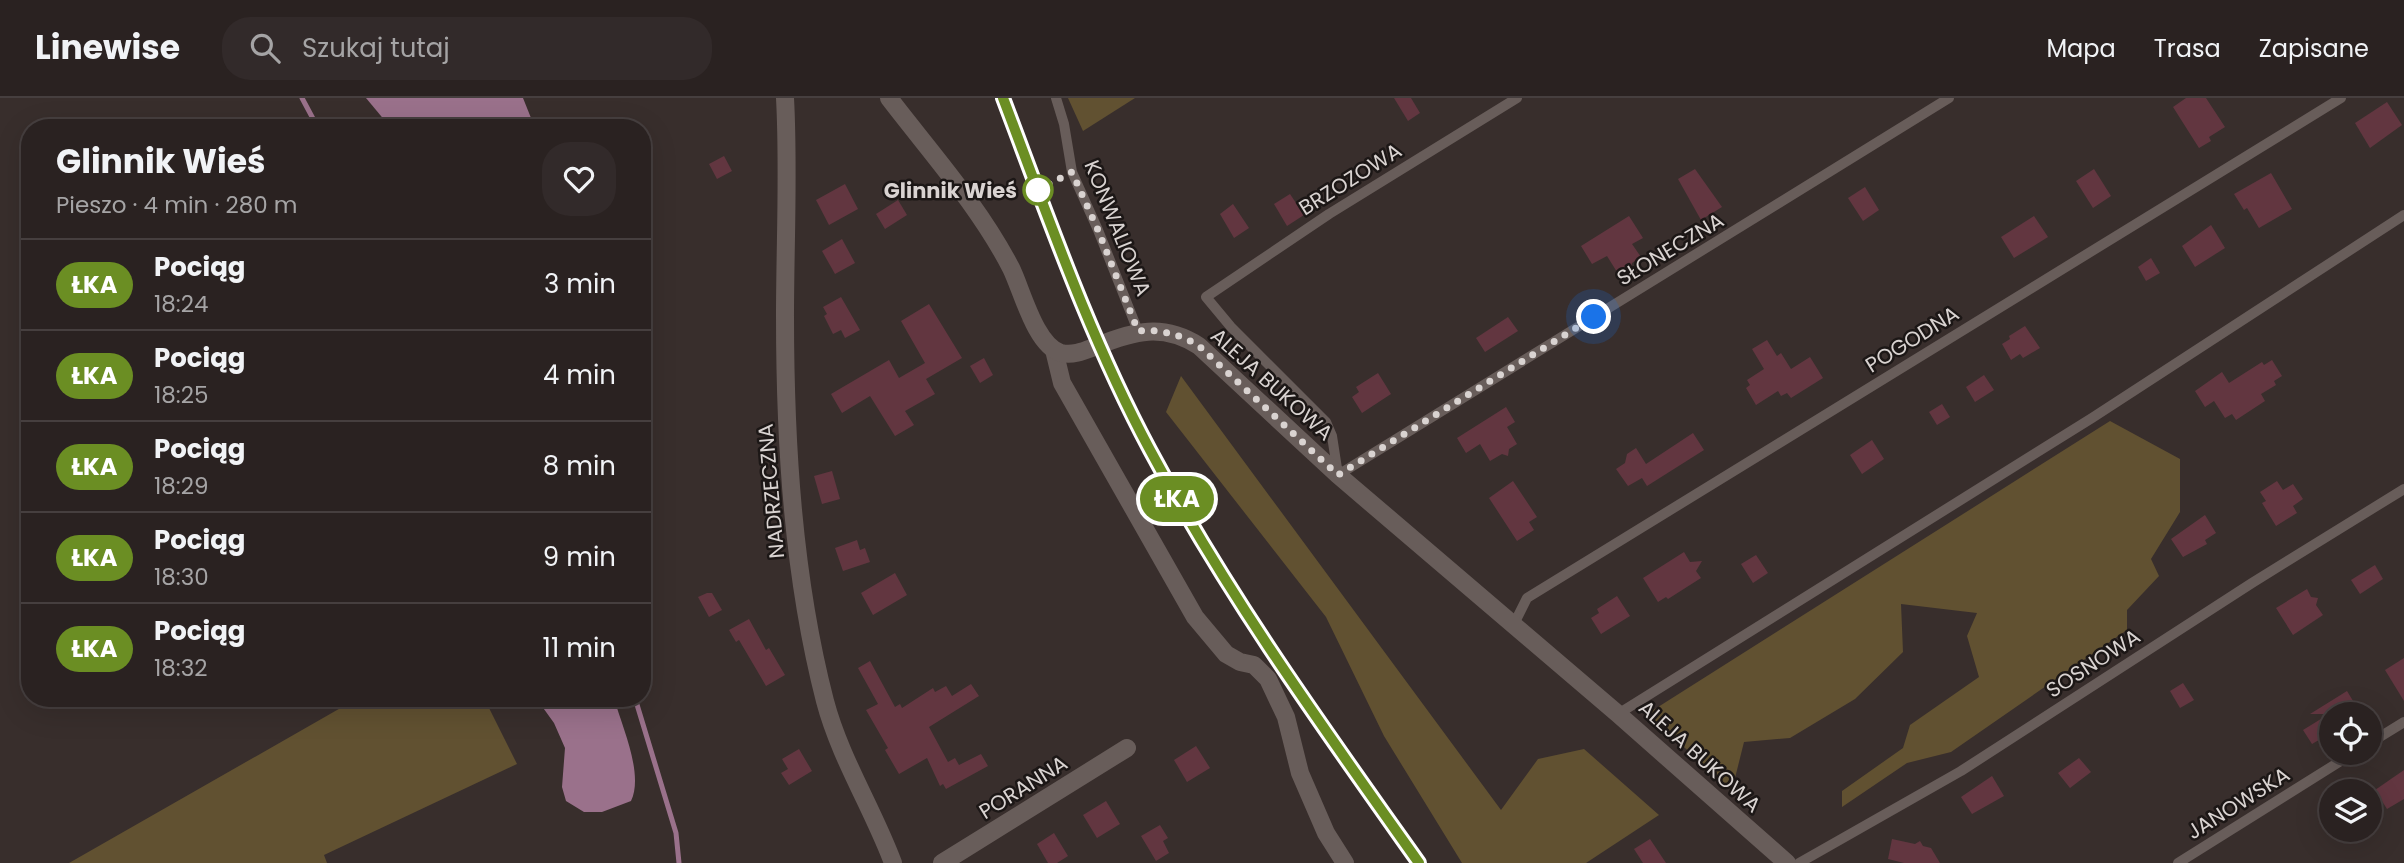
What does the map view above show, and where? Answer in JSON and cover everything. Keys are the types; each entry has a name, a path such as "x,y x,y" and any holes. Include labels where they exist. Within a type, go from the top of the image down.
{"street":[{"name":"NADRZECZNA","path":"785,98 788,145 785,384 795,525 814,650 831,721 893,863"},
{"path":"889,98 984,224 1010,266 1041,335 1054,350 1062,383 1195,617 1226,654 1240,662 1254,665 1268,679 1286,717 1300,773 1326,833 1345,863"},
{"name":"ALEJA BUKOWA","path":"1054,350 1076,353 1138,331 1149,330 1171,333 1199,346 1338,475 1618,713 1787,863"},
{"name":"PORANNA","path":"943,863 1127,748"}],"lane":[{"name":"KONWALIOWA","path":"1056,98 1064,124 1072,172 1138,331"},
{"name":"BRZOZOWA","path":"1338,475 1332,436 1326,422 1206,298 1329,214 1517,98"},
{"name":"SŁONECZNA","path":"1338,475 1949,98"},
{"name":"POGODNA","path":"1514,624 1527,598 2341,98"},
{"path":"1618,713 2092,418 2404,215"},
{"name":"SOSNOWA","path":"1799,863 1961,771 2252,583 2404,489"},
{"path":"2382,736 2404,722"},
{"name":"JANOWSKA","path":"2178,863 2334,765"}],"shaded area":[{"path":"366,98 523,98 531,119 384,119"},
{"path":"1068,98 1135,98 1083,131"},
{"path":"1181,376 1501,810 1538,759 1584,749 1659,815 1586,863 1462,863 1384,736 1326,617 1166,412"},
{"path":"2110,421 2180,459 2180,512 2151,559 2159,576 2127,610 2127,630 1951,752 1907,763 1842,807 1842,791 1903,748 1910,725 1979,677 1967,636 1977,613 1901,604 1903,652 1855,699 1790,738 1744,742 1732,790 1647,714"},
{"path":"342,707 488,707 517,764 324,855 327,863 69,863"},
{"path":"542,707 617,707 633,764 635,778 631,801 602,812 584,812 566,801 562,787 565,748 554,723"}],"building":[{"path":"1394,98 1411,98 1420,113 1408,121"},
{"path":"2186,98 2206,98 2225,127 2209,137 2211,141 2199,148 2173,107"},
{"path":"2387,102 2402,125 2370,148 2355,123"},
{"path":"724,156 732,171 717,179 709,164"},
{"path":"1695,169 1722,207 1701,220 1678,179"},
{"path":"2094,169 2111,196 2093,208 2076,181"},
{"path":"2271,173 2292,209 2259,228 2247,208 2244,210 2234,194"},
{"path":"845,184 858,209 829,225 816,200"},
{"path":"1865,187 1879,210 1863,221 1848,198"},
{"path":"1290,194 1304,215 1287,226 1274,204"},
{"path":"898,200 907,215 885,229 876,214"},
{"path":"1233,204 1249,228 1234,238 1220,214"},
{"path":"1629,216 1643,238 1632,244 1641,257 1632,263 1631,270 1623,269 1617,272 1607,256 1592,264 1581,246"},
{"path":"2034,216 2048,237 2014,258 2001,237"},
{"path":"2211,225 2225,248 2195,267 2182,246"},
{"path":"842,239 855,263 835,274 822,251"},
{"path":"2151,258 2160,273 2146,281 2138,267"},
{"path":"841,297 860,330 845,338 841,330 833,334 824,316 827,314 823,307"},
{"path":"929,304 962,358 926,379 935,394 905,411 914,425 895,436 870,396 842,413 831,394 889,360 899,378 925,363 901,321"},
{"path":"1508,317 1518,331 1485,352 1476,338"},
{"path":"2025,326 2040,348 2023,358 2020,354 2011,360 2002,344"},
{"path":"1767,340 1777,356 1781,353 1791,369 1810,357 1823,378 1791,398 1787,393 1781,396 1778,391 1756,405 1746,388 1750,385 1747,380 1764,369 1752,349"},
{"path":"984,358 993,375 980,383 970,366"},
{"path":"2272,360 2282,376 2274,381 2276,385 2261,394 2265,401 2236,420 2232,414 2225,418 2214,401 2205,407 2195,391 2222,372 2229,383 2262,362 2264,365"},
{"path":"1378,373 1391,394 1362,413 1352,397 1359,392 1356,387"},
{"path":"1984,375 1994,390 1975,402 1966,387"},
{"path":"1942,404 1950,417 1937,425 1929,412"},
{"path":"1506,407 1515,422 1507,427 1517,444 1509,449 1508,456 1502,454 1490,461 1480,444 1466,453 1457,438"},
{"path":"1693,433 1704,450 1647,486 1642,478 1628,486 1616,469 1625,463 1627,454 1636,448 1646,464"},
{"path":"1872,440 1884,459 1862,474 1850,455"},
{"path":"832,471 840,499 822,504 814,476"},
{"path":"1513,481 1537,517 1529,522 1534,530 1517,541 1489,498"},
{"path":"2277,481 2283,490 2293,484 2303,499 2293,506 2297,513 2276,526 2262,503 2266,501 2260,492"},
{"path":"2205,515 2216,533 2205,540 2207,544 2183,557 2171,539"},
{"path":"857,540 860,550 865,548 870,562 843,571 835,548"},
{"path":"1684,552 1690,562 1702,561 1696,571 1701,578 1668,599 1666,597 1658,602 1643,578"},
{"path":"1756,555 1768,573 1753,583 1741,564"},
{"path":"2375,565 2383,579 2360,594 2351,580"},
{"path":"895,573 907,595 873,615 861,593"},
{"path":"2307,589 2311,597 2318,598 2316,605 2323,615 2293,635 2276,608"},
{"path":"712,593 722,610 709,617 698,597"},
{"path":"1617,596 1630,616 1601,634 1591,618 1599,613 1597,609"},
{"path":"749,619 766,650 769,648 785,675 766,686 739,640 736,642 729,630"},
{"path":"2404,658 2404,701 2385,670"},
{"path":"870,661 895,707 900,704 902,708 933,688 935,692 946,686 952,696 971,684 979,696 929,727 948,762 955,758 959,765 981,754 988,766 946,789 943,784 940,786 927,758 899,774 885,750 888,748 866,710 878,704 858,668"},
{"path":"2183,683 2194,700 2180,708 2170,691"},
{"path":"2347,691 2354,702 2329,702"},
{"path":"2319,720 2319,740 2312,744 2303,730"},
{"path":"1196,746 1210,768 1187,782 1174,760"},
{"path":"799,749 812,771 789,785 781,773 788,769 782,759"},
{"path":"2079,758 2091,772 2070,788 2058,773"},
{"path":"2404,770 2404,799 2387,809 2382,801 2382,785"},
{"path":"1992,776 2004,796 1972,814 1961,797"},
{"path":"1106,801 1120,824 1097,838 1083,815"},
{"path":"1160,825 1168,838 1163,841 1169,853 1156,861 1141,836"},
{"path":"1054,833 1068,856 1057,863 1048,863 1037,844"},
{"path":"1650,839 1666,863 1643,863 1634,849"},
{"path":"1892,839 1915,844 1920,841 1923,846 1931,848 1940,863 1904,863 1888,859"}],"waterway":[{"path":"302,98 313,119"},
{"path":"638,707 676,833 679,863"}],"railway":[{"path":"1003,98 1089,321 1150,450 1244,610 1420,863"}],"train":[{"name":"ŁKA","path":"1003,98 1100,345 1149,448 1190,523 1260,635 1419,863"}],"place":[{"name":"Glinnik Wieś","path":"1038,190"}],"route":[{"path":"1038,190 1072,172 1138,331 1171,333 1199,346 1338,475 1594,317"}]}
